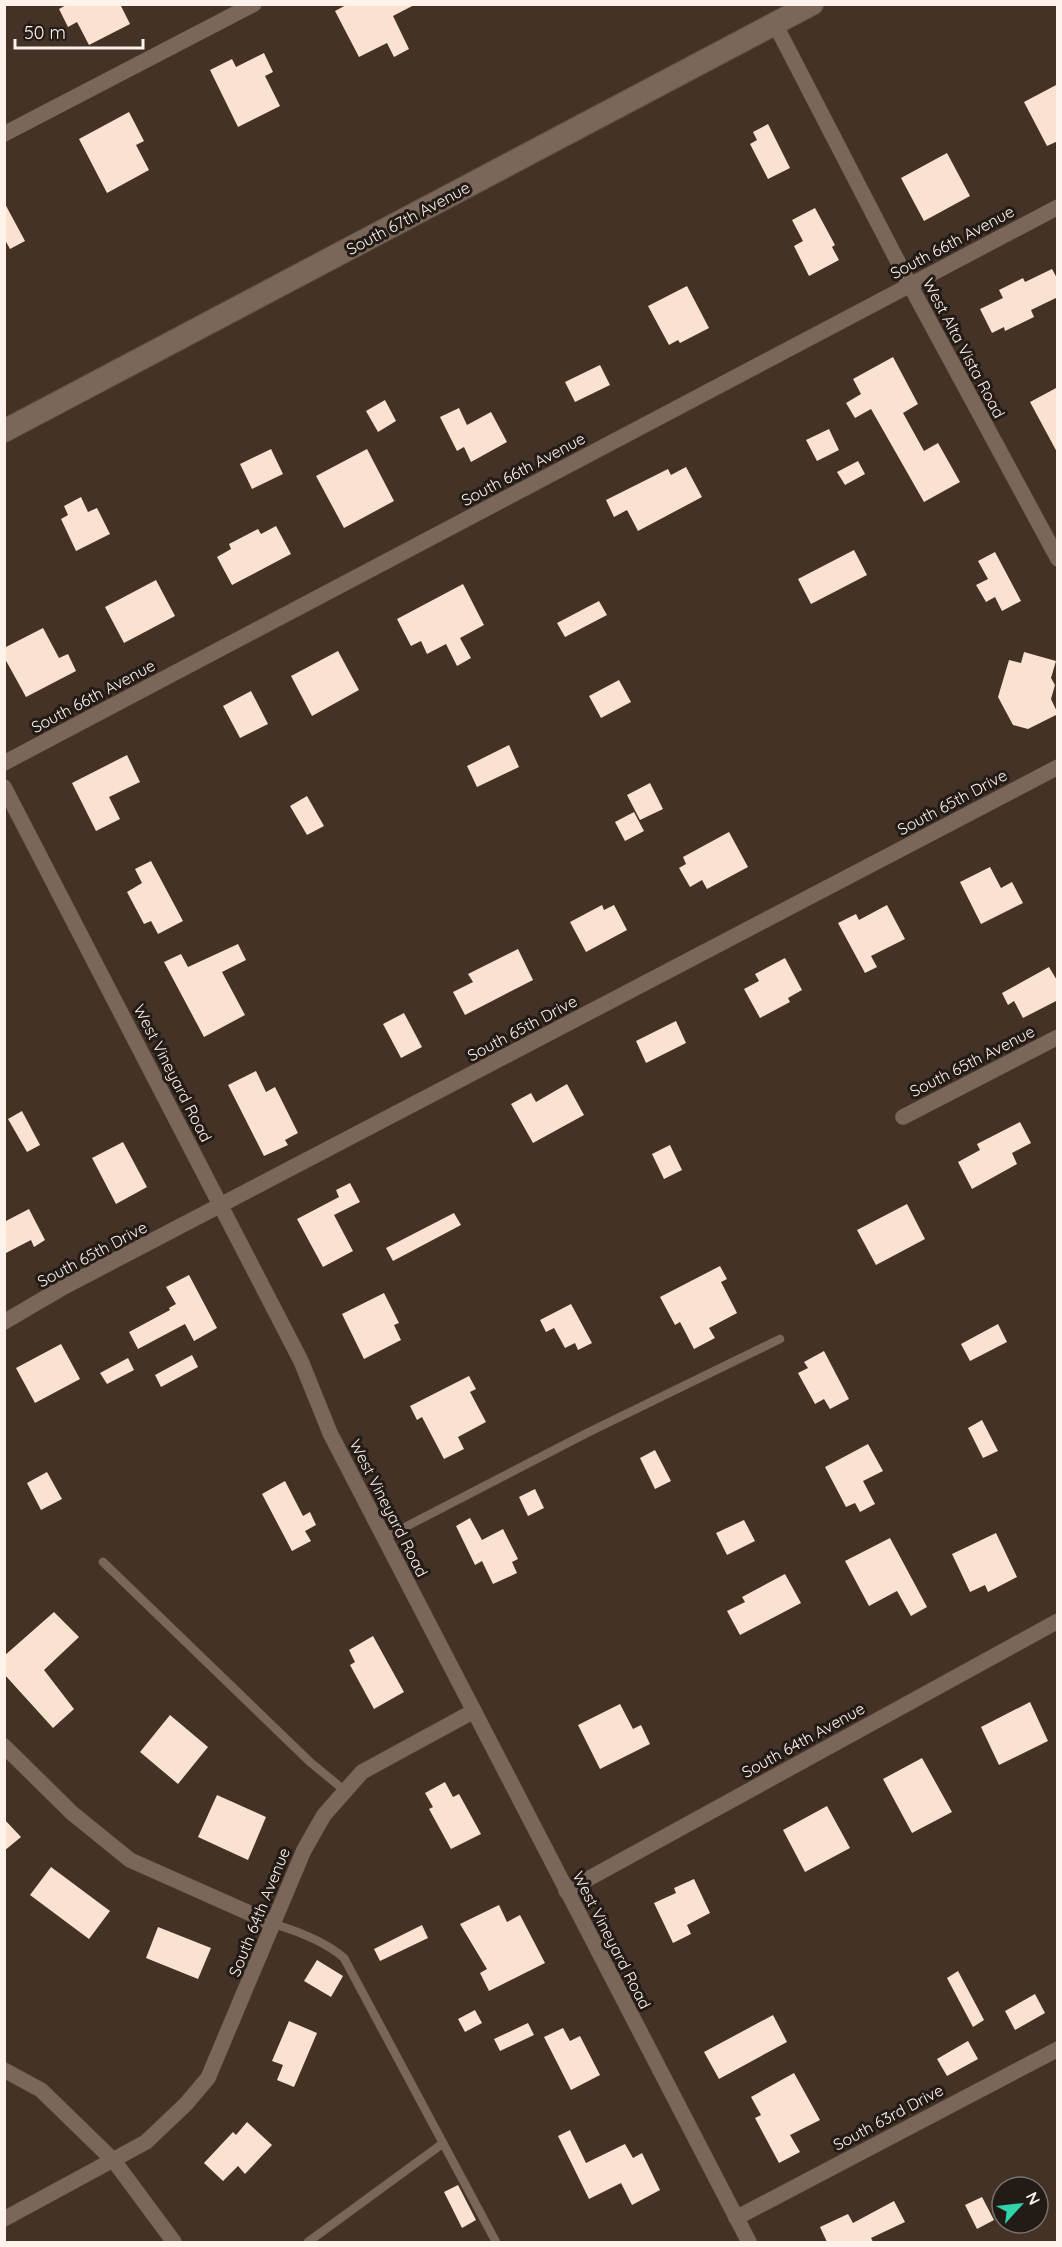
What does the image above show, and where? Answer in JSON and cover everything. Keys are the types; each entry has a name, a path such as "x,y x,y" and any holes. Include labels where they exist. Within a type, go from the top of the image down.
{"main road":[{"name":"South 67th Avenue","path":"4,431 812,4"}],"street":[{"path":"4,134 254,4"},
{"name":"West Alta Vista Road","path":"775,24 910,285 1058,559"},
{"name":"South 66th Avenue","path":"4,763 1058,207"},
{"name":"South 65th Drive","path":"4,1323 62,1288 222,1207 1058,767"},
{"name":"West Vineyard Road","path":"4,787 301,1361 330,1433 749,2242"},
{"name":"South 65th Avenue","path":"903,1118 1058,1038"},
{"name":"South 64th Avenue","path":"566,1891 1058,1621"},
{"name":"South 64th Avenue","path":"4,2219 114,2161 146,2142 164,2127 208,2078 304,1850 324,1815 362,1772 474,1711"},
{"path":"4,1746 72,1813 130,1860 274,1924"},
{"name":"South 63rd Drive","path":"736,2218 1058,2049"},
{"path":"4,2070 41,2090 114,2161 174,2242"}],"lane":[{"path":"384,1538 587,1433 780,1339"},
{"path":"103,1562 310,1762 344,1790"},
{"path":"274,1924 291,1929 337,1952 344,1958 496,2242"},
{"path":"308,2242 442,2144"}],"building":[{"path":"68,4 120,4 130,24 89,45 77,22 68,27 59,9"},
{"path":"348,4 416,4 393,16 409,49 394,57 387,43 359,57 335,11"},
{"path":"264,53 273,72 265,76 280,106 238,127 210,70 232,59 236,67"},
{"path":"1058,84 1058,141 1047,146 1024,102"},
{"path":"129,112 144,141 136,145 149,170 107,193 79,139"},
{"path":"768,124 790,168 768,179 750,144 757,140 753,132"},
{"path":"947,153 970,196 924,221 901,178"},
{"path":"4,202 25,241 10,249 4,238"},
{"path":"815,208 835,245 832,247 839,260 809,276 794,246 803,241 792,220"},
{"path":"1052,269 1058,280 1058,297 1031,310 1034,317 1005,331 1004,327 992,333 980,309 1003,298 999,290 1023,278 1025,282"},
{"path":"687,286 709,328 680,343 678,340 669,345 648,306"},
{"path":"893,357 918,404 903,413 924,451 938,443 960,482 924,502 871,409 855,418 846,403 861,394 853,379"},
{"path":"600,365 610,385 575,402 565,382"},
{"path":"1058,387 1058,454 1030,402"},
{"path":"385,400 396,421 378,432 366,411"},
{"path":"459,408 467,425 491,412 507,442 471,462 464,447 457,451 440,417"},
{"path":"829,429 839,450 817,461 806,440"},
{"path":"271,449 283,474 252,489 240,464"},
{"path":"367,449 394,501 344,528 316,476"},
{"path":"858,461 865,474 845,485 837,472"},
{"path":"686,467 702,497 638,531 627,510 614,517 606,500 668,469 671,475"},
{"path":"81,497 88,512 97,508 110,534 76,551 61,519 68,515 64,506"},
{"path":"276,526 291,554 232,585 217,557 231,549 229,544 258,529 261,534"},
{"path":"854,550 867,575 811,604 798,579"},
{"path":"995,552 1021,601 1002,611 995,597 986,602 976,585 988,579 978,561"},
{"path":"156,580 175,616 124,643 105,607"},
{"path":"463,584 484,625 460,638 471,658 457,666 446,644 427,654 421,641 411,646 397,619"},
{"path":"599,601 607,615 565,637 557,623"},
{"path":"43,628 59,658 68,654 76,671 26,697 4,657 4,648"},
{"path":"338,651 359,690 312,716 291,676"},
{"path":"1024,652 1056,661 1051,678 1055,685 1051,699 1058,714 1028,729 1013,725 998,697 1009,660 1021,663"},
{"path":"619,680 631,702 601,718 589,696"},
{"path":"251,691 268,724 240,738 223,706"},
{"path":"509,745 519,767 477,787 467,766"},
{"path":"127,755 140,782 109,797 120,819 96,831 72,783"},
{"path":"650,783 663,809 640,820 627,795"},
{"path":"307,796 324,826 307,835 290,806"},
{"path":"634,812 644,831 625,841 615,822"},
{"path":"729,832 748,867 707,889 702,880 690,887 679,868 686,864 683,857"},
{"path":"151,861 183,921 158,934 151,921 144,924 127,892 142,883 135,869"},
{"path":"990,867 1001,888 1012,882 1023,903 981,924 960,882"},
{"path":"602,905 604,910 614,905 627,930 586,952 570,922"},
{"path":"887,905 905,939 871,956 877,967 865,973 838,923 856,914 859,920"},
{"path":"238,944 246,960 222,972 245,1015 204,1037 164,962 181,954 188,967"},
{"path":"518,949 533,980 465,1015 453,992 473,982 468,974"},
{"path":"785,958 802,990 788,998 790,1002 760,1018 744,989 759,981 755,974"},
{"path":"1049,967 1058,982 1058,1000 1023,1018 1014,1001 1008,1005 1002,993"},
{"path":"404,1013 422,1047 401,1058 383,1024"},
{"path":"676,1021 686,1043 646,1063 636,1041"},
{"path":"256,1071 266,1092 275,1087 298,1133 285,1140 288,1145 264,1156 228,1085"},
{"path":"567,1084 584,1115 533,1143 511,1104 531,1093 536,1102"},
{"path":"22,1111 40,1145 27,1152 8,1119"},
{"path":"1020,1122 1031,1143 1012,1153 1017,1164 972,1189 958,1162 980,1150 977,1144"},
{"path":"123,1142 147,1187 116,1204 92,1158"},
{"path":"670,1145 682,1170 664,1179 652,1154"},
{"path":"350,1183 360,1202 334,1215 353,1251 323,1267 297,1219 339,1197 336,1190"},
{"path":"907,1204 925,1239 876,1265 857,1230"},
{"path":"29,1209 45,1240 34,1247 31,1240 4,1254 4,1222"},
{"path":"454,1213 461,1225 393,1261 386,1248"},
{"path":"720,1266 727,1279 721,1282 737,1313 709,1328 715,1338 694,1349 680,1322 675,1325 660,1297"},
{"path":"189,1275 217,1328 194,1341 185,1324 138,1349 129,1332 170,1310 169,1308 176,1304 166,1287"},
{"path":"384,1293 399,1323 394,1325 401,1340 364,1359 342,1314"},
{"path":"571,1304 592,1343 578,1350 575,1343 565,1348 554,1328 546,1332 540,1320"},
{"path":"998,1324 1007,1342 970,1361 961,1344"},
{"path":"61,1344 80,1379 35,1403 16,1368"},
{"path":"824,1351 849,1399 830,1409 824,1399 815,1404 798,1373 808,1368 804,1362"},
{"path":"192,1355 198,1367 161,1387 155,1375"},
{"path":"128,1358 134,1370 107,1384 100,1373"},
{"path":"469,1376 476,1389 470,1392 486,1422 458,1437 464,1449 444,1459 422,1417 417,1420 410,1406"},
{"path":"982,1420 998,1451 983,1458 968,1428"},
{"path":"868,1444 883,1471 863,1481 875,1504 860,1512 855,1503 846,1507 825,1467"},
{"path":"655,1450 671,1481 655,1489 640,1458"},
{"path":"47,1472 62,1499 41,1510 27,1483"},
{"path":"285,1481 303,1516 310,1512 316,1525 305,1531 311,1541 292,1551 262,1494"},
{"path":"535,1489 544,1508 528,1516 519,1497"},
{"path":"470,1518 482,1540 503,1529 518,1559 512,1562 517,1573 493,1584 482,1561 475,1565 456,1526"},
{"path":"744,1520 755,1541 727,1555 716,1533"},
{"path":"996,1533 1017,1577 988,1592 985,1585 970,1592 952,1554"},
{"path":"890,1538 927,1607 911,1616 897,1591 869,1606 845,1561"},
{"path":"785,1574 801,1603 740,1635 727,1611 745,1602 742,1597"},
{"path":"54,1612 79,1637 44,1670 74,1709 53,1728 4,1674 4,1656"},
{"path":"373,1636 404,1692 374,1709 350,1665 355,1662 349,1650"},
{"path":"1030,1702 1048,1741 999,1765 981,1727"},
{"path":"620,1704 633,1729 641,1725 650,1744 600,1769 578,1725"},
{"path":"170,1715 208,1747 178,1784 140,1752"},
{"path":"922,1758 952,1812 912,1833 883,1779"},
{"path":"445,1782 453,1797 459,1794 481,1834 451,1849 429,1809 433,1807 425,1793"},
{"path":"217,1795 266,1817 248,1860 198,1837"},
{"path":"827,1806 850,1848 805,1872 783,1830"},
{"path":"4,1819 21,1837 4,1851"},
{"path":"51,1867 110,1911 89,1939 30,1895"},
{"path":"694,1879 710,1913 687,1925 691,1934 673,1943 654,1903 676,1893 674,1888"},
{"path":"499,1905 507,1922 520,1915 545,1963 489,1991 480,1973 487,1969 460,1924"},
{"path":"422,1925 428,1938 380,1961 374,1949"},
{"path":"158,1927 211,1948 198,1979 146,1958"},
{"path":"317,1960 343,1976 331,1997 304,1981"},
{"path":"958,1971 984,2020 973,2027 947,1978"},
{"path":"1035,1994 1045,2013 1015,2030 1005,2011"},
{"path":"475,2010 482,2023 465,2032 458,2019"},
{"path":"773,2015 787,2042 719,2079 704,2052"},
{"path":"289,2021 317,2033 294,2087 277,2080 283,2065 272,2061"},
{"path":"528,2023 534,2035 500,2051 494,2039"},
{"path":"563,2028 570,2041 580,2036 600,2075 571,2090 544,2037"},
{"path":"968,2041 978,2059 947,2076 937,2059"},
{"path":"794,2073 820,2120 790,2135 800,2152 779,2163 755,2118 761,2115 751,2097"},
{"path":"247,2122 272,2145 245,2174 238,2166 223,2181 204,2163 233,2132 236,2135"},
{"path":"570,2130 586,2163 625,2144 633,2158 642,2153 660,2190 632,2205 621,2183 589,2199 558,2136"},
{"path":"458,2185 476,2220 462,2228 444,2192"},
{"path":"982,2197 990,2212 990,2222 977,2229 965,2205"},
{"path":"894,2201 905,2222 871,2238 873,2242 827,2242 820,2227 848,2214 853,2223"}]}
